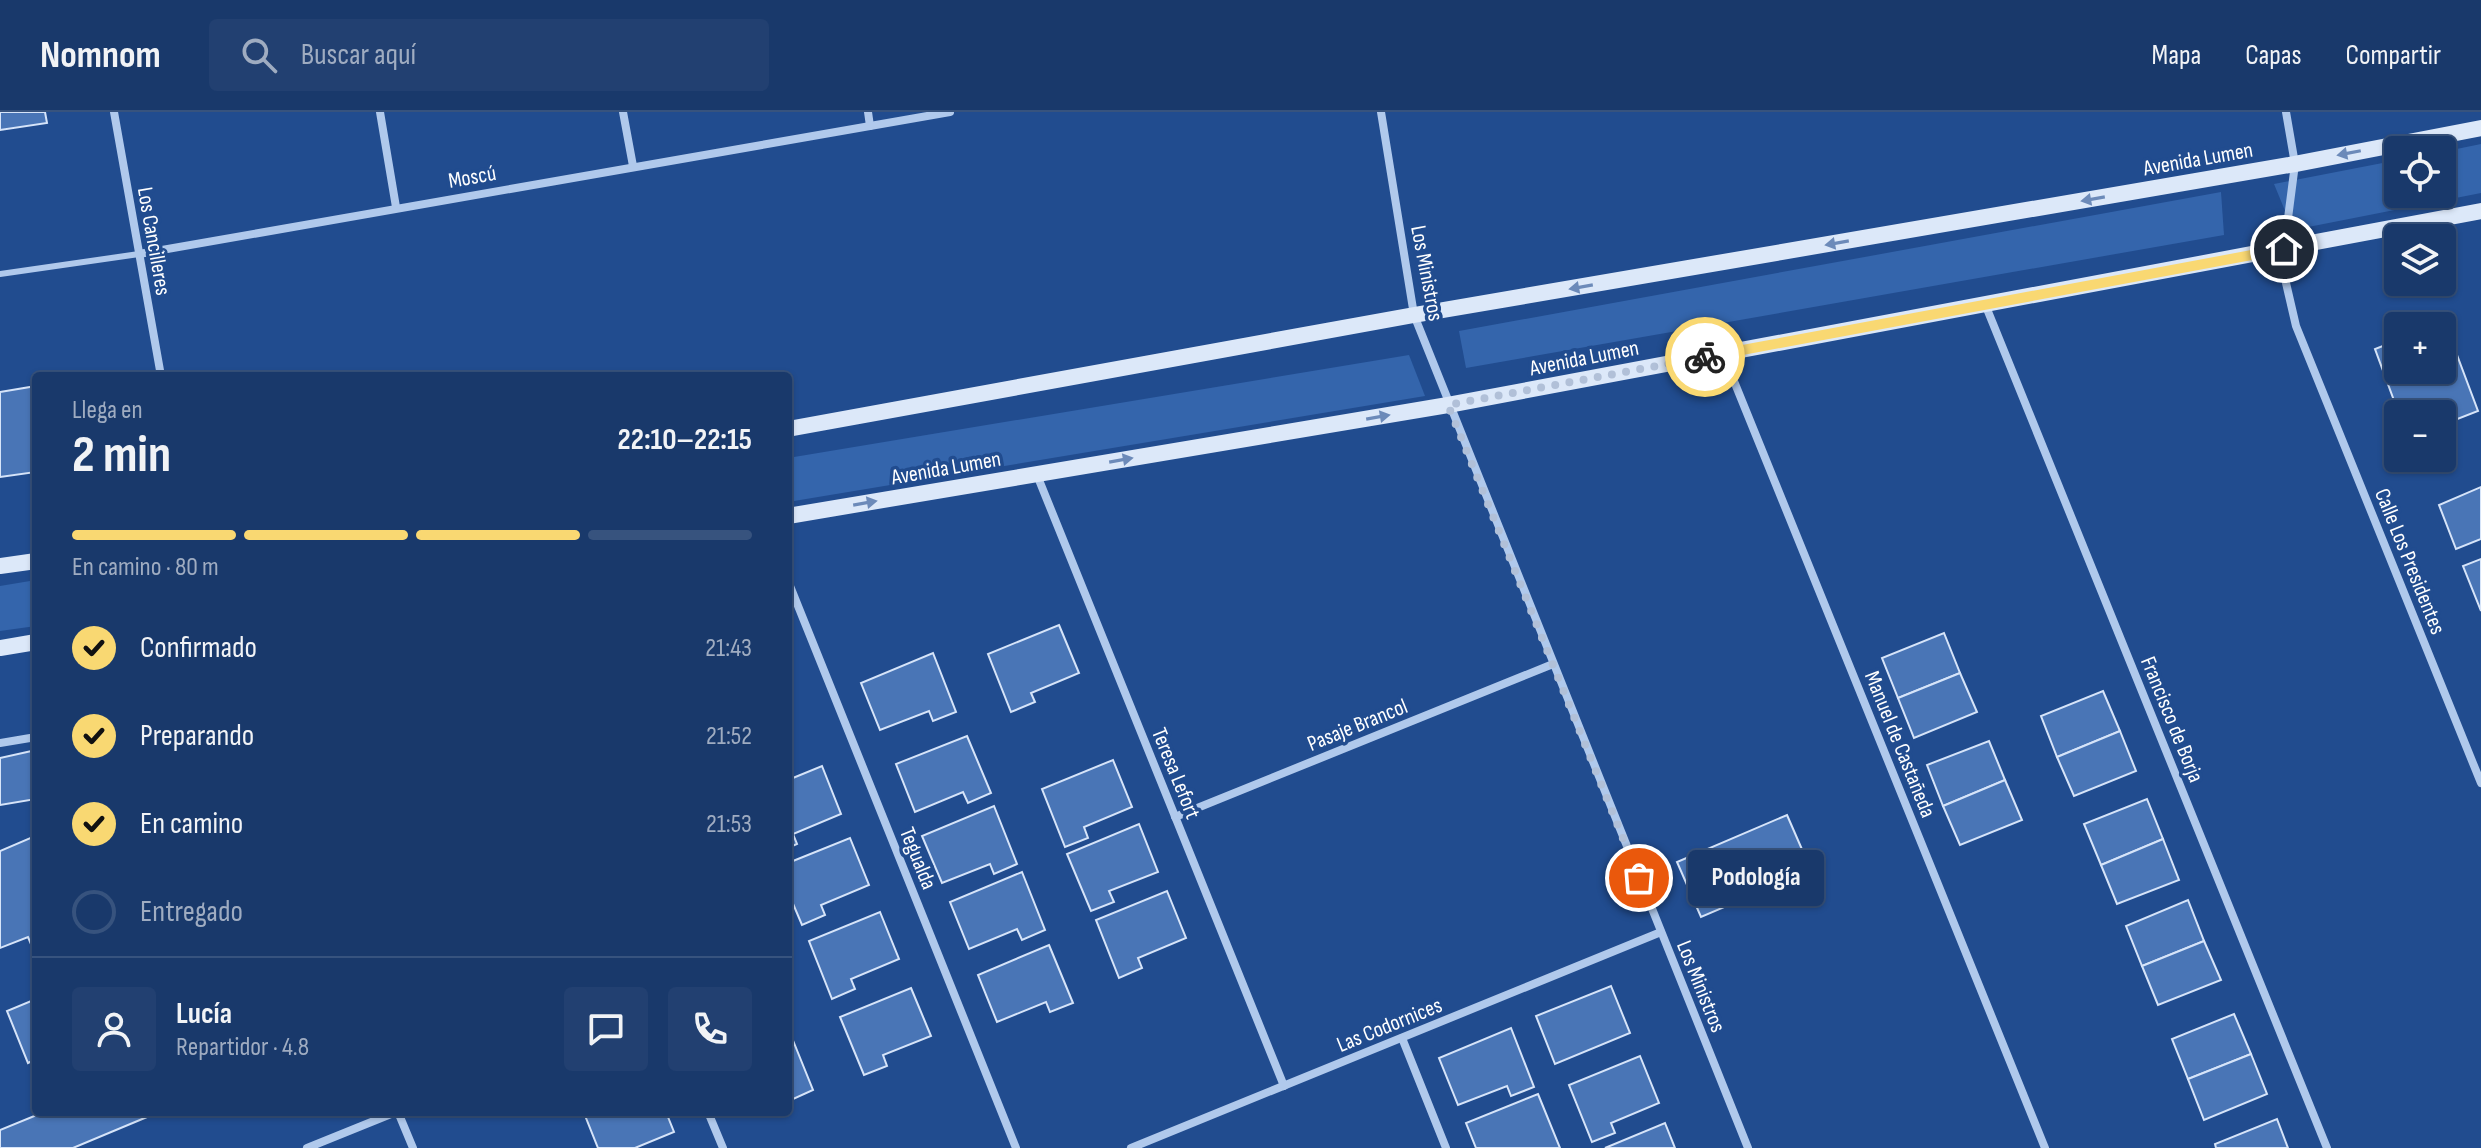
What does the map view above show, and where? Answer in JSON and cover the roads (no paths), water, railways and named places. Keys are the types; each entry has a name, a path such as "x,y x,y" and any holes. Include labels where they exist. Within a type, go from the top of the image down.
{"street":[{"name":"Los Cancilleres","path":"114,112 160,372"},
{"path":"380,112 396,207"},
{"path":"623,112 633,166"},
{"path":"868,112 870,126"},
{"name":"Moscú","path":"139,254 950,112"},
{"name":"Los Ministros","path":"1381,112 1414,315 1748,1148"},
{"name":"Calle Los Presidentes","path":"2286,112 2295,164 2284,249 2286,283 2296,326 2481,783"},
{"name":"Avenida Lumen","path":"792,428 1414,315 2295,164 2481,128"},
{"name":"Avenida Lumen","path":"792,515 1448,405 2481,211"},
{"name":"Francisco de Borja","path":"1985,304 2327,1148"},
{"name":"Manuel de Castañeda","path":"1723,354 2045,1148"},
{"name":"Teresa Lefort","path":"1036,474 1284,1086"},
{"path":"0,566 32,562"},
{"name":"Tegualda","path":"792,591 1016,1148"},
{"path":"0,648 32,643"},
{"name":"Pasaje Brancol","path":"1175,817 1553,664"},
{"path":"0,743 32,738"},
{"name":"Las Codornices","path":"1131,1148 1661,932"},
{"path":"1402,1038 1446,1148"},
{"path":"307,1148 387,1116"},
{"path":"399,1116 413,1148"},
{"path":"710,1116 723,1148"},
{"path":"1158,1137 1162,1148"}],"lane":[{"name":"Moscú","path":"0,274 139,254"}],"place":[{"name":"Podología","path":"1639,878"}]}
